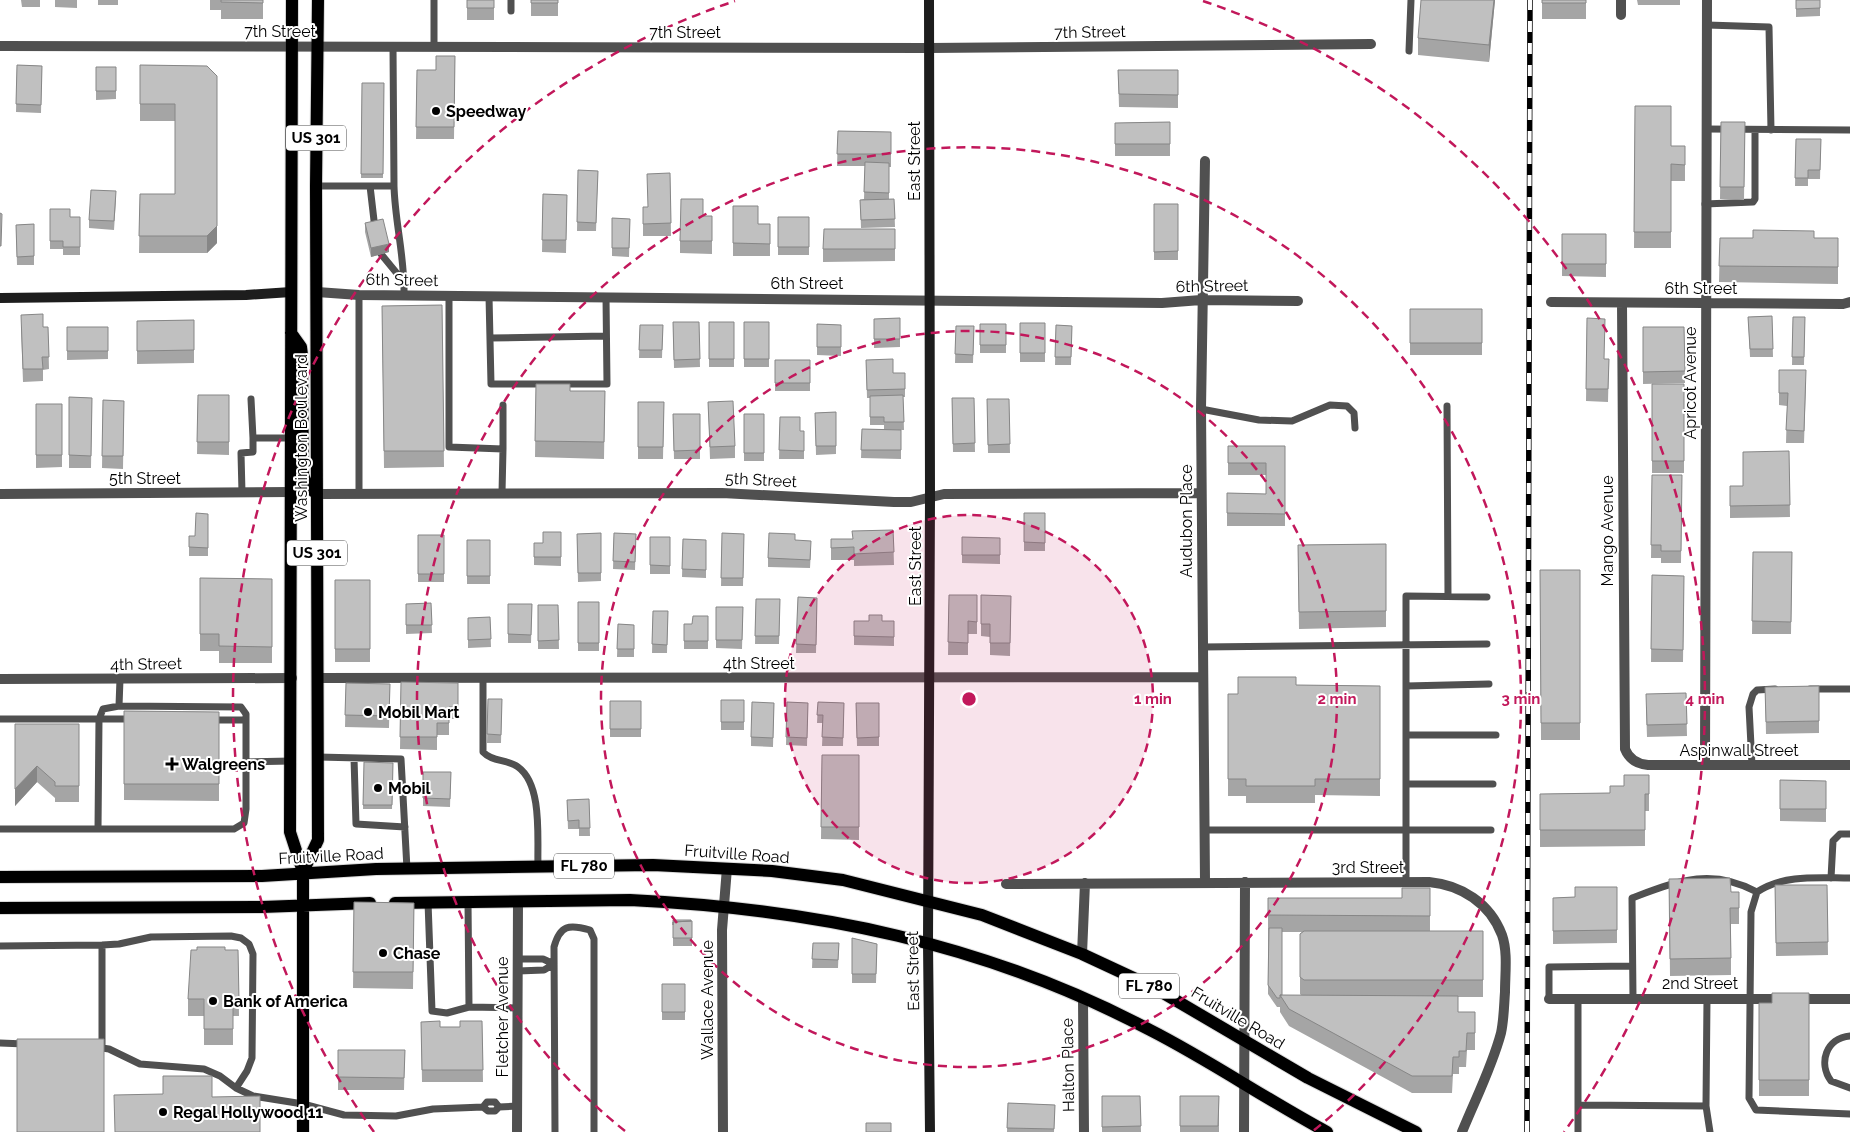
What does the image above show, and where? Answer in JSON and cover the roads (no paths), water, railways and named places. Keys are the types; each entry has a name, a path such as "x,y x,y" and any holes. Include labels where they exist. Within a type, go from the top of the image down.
{"main road":[{"name":"Washington Boulevard","path":"292,0 292,678 290,832 303,872 303,1132"},
{"name":"Washington Boulevard","path":"303,872 318,840 316,186 318,0"},
{"path":"291,333 301,347 302,355 303,475 308,487 318,494"},
{"name":"Fruitville Road","path":"0,878 262,876 303,872 407,869 654,865 772,871 843,880 982,915 1082,954 1153,987 1354,1103 1416,1132"},
{"name":"FL 780","path":"303,905 630,900 724,906 838,922 978,956 1034,977 1149,1029 1327,1132"},
{"path":"0,908 303,905"}],"street":[{"name":"East Street","path":"930,0 928,901 930,1132"},
{"path":"1621,0 1621,15"},
{"name":"Apricot Avenue","path":"1705,765 1707,0"},
{"name":"7th Street","path":"0,46 929,48 1370,44"},
{"name":"Audubon Place","path":"1205,162 1201,300 1202,677 1205,881"},
{"path":"0,298 246,295 291,292"},
{"name":"6th Street","path":"316,292 404,295 1162,303 1201,300 1298,301"},
{"name":"6th Street","path":"1551,302 1843,304 1850,302"},
{"name":"Mango Avenue","path":"1622,303 1625,749 1630,758"},
{"name":"5th Street","path":"0,494 291,492"},
{"name":"5th Street","path":"318,494 722,493 911,502 944,494 1201,493"},
{"name":"4th Street","path":"317,678 1202,677"},
{"name":"4th Street","path":"0,679 292,678"},
{"name":"Aspinwall Street","path":"1630,758 1648,765 1850,765"},
{"name":"Wallace Avenue","path":"723,1132 722,930 727,868"},
{"name":"3rd Street","path":"1006,884 1205,881 1406,882 1443,883 1462,890 1487,910 1502,935 1505,963 1502,1026 1496,1048 1462,1132"},
{"path":"1244,1132 1245,882"},
{"path":"1082,954 1085,883"},
{"name":"Fletcher Avenue","path":"517,1132 518,902"},
{"name":"Halton Place","path":"1082,999 1084,1132"},
{"name":"2nd Street","path":"1550,999 1850,999"}],"lane":[{"path":"434,0 434,46"},
{"path":"511,0 511,11"},
{"path":"1408,51 1410,0"},
{"path":"1707,25 1769,27 1771,130"},
{"path":"393,46 394,186 404,295"},
{"path":"1706,129 1850,130"},
{"path":"1705,204 1753,202 1755,199 1755,130"},
{"path":"316,186 394,186"},
{"path":"370,186 375,229"},
{"path":"381,254 404,282"},
{"path":"359,294 359,494"},
{"path":"449,295 449,447 502,449"},
{"path":"489,296 491,384 606,384 606,297"},
{"path":"490,338 606,336"},
{"path":"242,493 240,453 254,452 251,399"},
{"path":"502,493 503,405"},
{"path":"1201,409 1259,420 1292,421 1330,405 1347,406 1354,413 1355,428"},
{"path":"1447,406 1448,596"},
{"path":"253,438 291,438"},
{"path":"1406,882 1406,596 1487,597"},
{"path":"1202,647 1487,644"},
{"path":"483,678 483,752 489,758 508,762 518,767 528,777 534,792 538,867"},
{"path":"119,706 120,679"},
{"path":"1406,686 1489,684"},
{"path":"1752,765 1749,708 1753,694 1760,689 1788,689"},
{"path":"1806,689 1850,689"},
{"path":"0,829 98,829 241,827 244,824 246,809 245,712 237,706 119,706 103,709 99,720 98,829"},
{"path":"0,719 132,719"},
{"path":"199,720 246,720"},
{"path":"1406,735 1496,735"},
{"path":"318,757 401,759 407,869"},
{"path":"354,758 356,824 405,826"},
{"path":"246,762 291,761"},
{"path":"1406,784 1494,784"},
{"path":"1204,830 1491,830"},
{"path":"1831,878 1833,841 1840,834 1850,834"},
{"path":"1632,998 1632,898 1679,880 1703,877 1738,882 1757,892"},
{"path":"1850,878 1789,879 1772,883 1757,892 1751,912 1749,1098 1756,1110 1850,1114"},
{"path":"428,902 431,1009 435,1012 447,1013 469,1007 517,1008"},
{"path":"468,902 469,1007"},
{"path":"555,1132 554,947 558,935 568,926 590,930 594,939 594,1132"},
{"path":"0,946 102,945 119,944 151,937 236,936 249,944 253,954 252,1058 247,1071 236,1088"},
{"path":"102,945 102,1047"},
{"path":"518,959 543,959 554,964"},
{"path":"518,970 544,970 554,964"},
{"path":"1550,999 1549,967 1632,966"},
{"path":"1578,998 1578,1132"},
{"path":"1708,998 1706,1106 1710,1132"},
{"path":"1850,1036 1837,1039 1829,1045 1826,1052 1825,1070 1831,1081 1850,1088"},
{"path":"0,1043 37,1044"},
{"path":"83,1045 109,1048 140,1064 204,1070 220,1076 236,1088 258,1097 303,1104 344,1115 396,1116 433,1109 483,1107 487,1102 495,1102 499,1107 517,1106"},
{"path":"1578,1105 1706,1106"}],"railway":[{"path":"1527,1132 1530,0"}],"place":[{"name":"Speedway","path":"436,111"},
{"name":"Mobil Mart","path":"368,712"},
{"name":"Walgreens","path":"172,764"},
{"name":"Mobil","path":"378,788"},
{"name":"Chase","path":"383,953"},
{"name":"Bank of America","path":"213,1001"},
{"name":"Regal Hollywood 11","path":"163,1112"}]}
